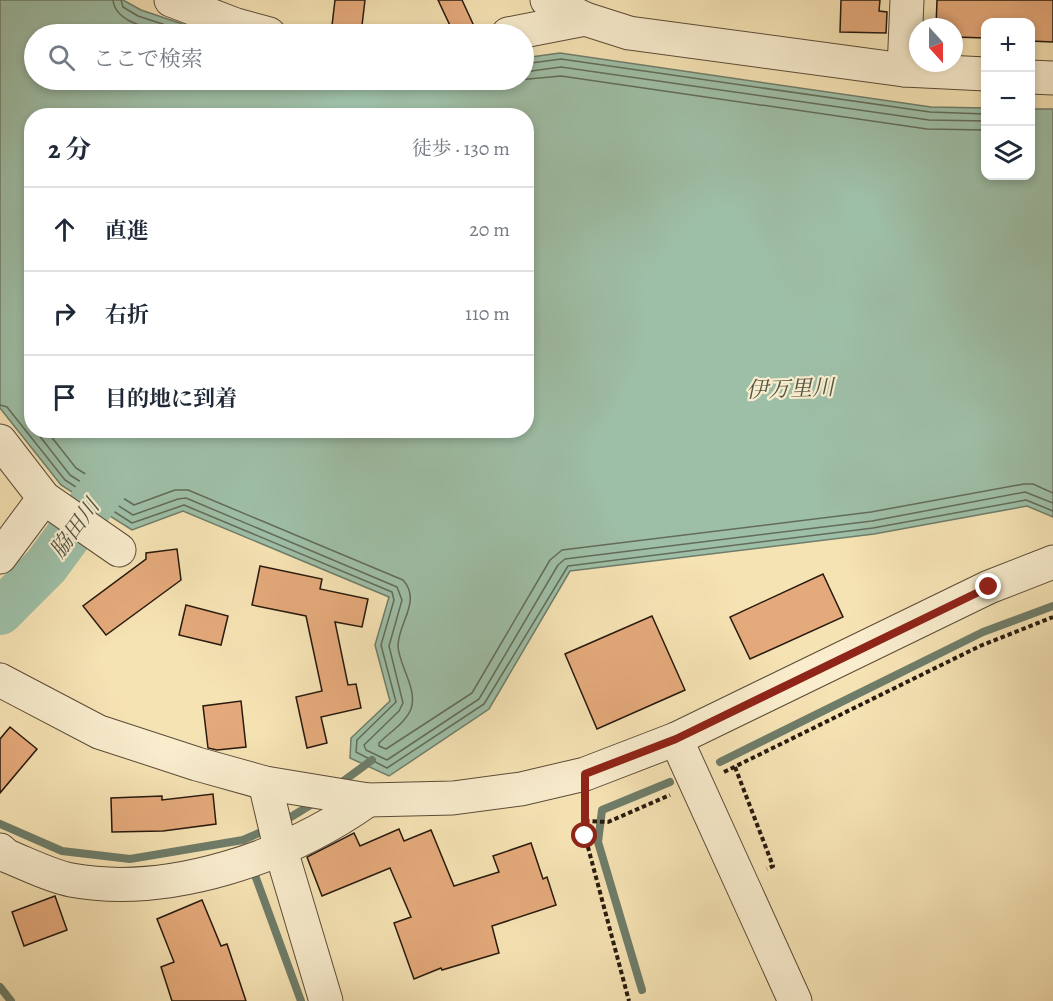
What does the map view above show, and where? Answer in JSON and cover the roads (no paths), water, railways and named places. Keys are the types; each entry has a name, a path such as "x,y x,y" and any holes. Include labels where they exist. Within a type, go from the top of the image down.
{"street":[{"path":"171,0 233,24"},
{"path":"547,0 585,19 629,33 904,70 981,74"},
{"path":"904,70 907,0"},
{"path":"534,29 585,19"},
{"path":"1035,76 1053,78"},
{"path":"0,441 44,498 119,550"},
{"path":"0,557 44,498"},
{"path":"2,682 99,732 197,764 265,783 368,800 453,798 520,789 585,774 676,739 989,587 1053,562"},
{"path":"676,739 795,1001"},
{"path":"265,783 280,847 326,1001"},
{"path":"0,850 7,856 70,880 138,885 230,868 347,815 368,800"}],"water":[{"name":"伊万里川","path":"0,0 123,0 141,10 182,24 24,24 24,90 534,90 534,57 560,53 931,107 981,108 981,180 1035,180 1035,109 1053,109 1053,517 1027,506 874,534 570,571 489,709 389,776 350,758 351,738 390,701 375,645 389,597 183,511 132,530 61,485 0,408"}],"waterway":[{"name":"脇田川","path":"0,612 46,566 110,479 124,438"},
{"path":"720,762 983,632 1053,606"},
{"path":"338,785 372,760"},
{"path":"642,990 598,842 602,810 670,782"},
{"path":"281,823 317,801"},
{"path":"0,824 62,851 130,859 243,840 268,829"},
{"path":"252,867 301,1001"},
{"path":"0,987 11,1001"}]}
